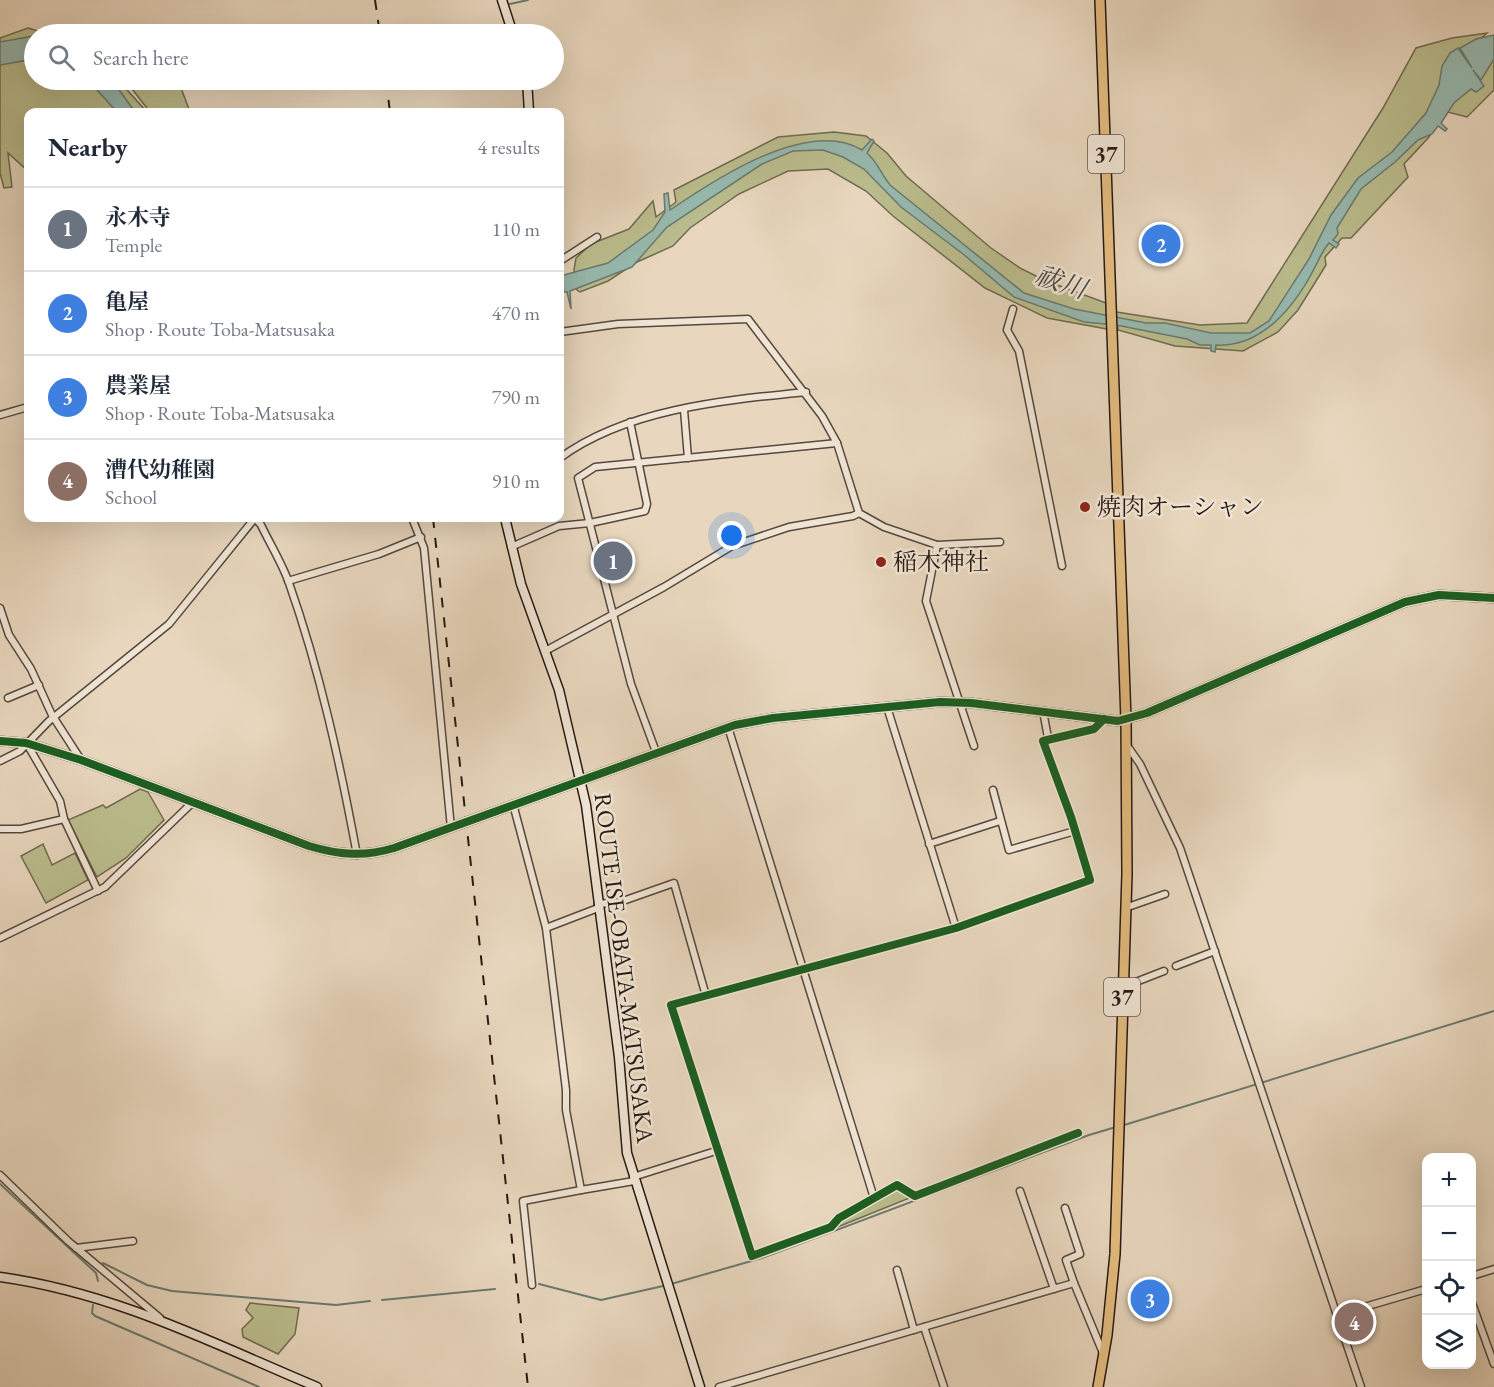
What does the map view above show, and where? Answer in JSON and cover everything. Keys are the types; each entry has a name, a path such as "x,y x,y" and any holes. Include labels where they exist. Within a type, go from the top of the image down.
{"main road":[{"name":"37","path":"1098,1387 1104,1357 1115,1254 1125,908 1126,744 1100,0"}],"street":[{"path":"502,0 510,24"},
{"path":"527,90 530,108"},
{"path":"564,258 597,237"},
{"path":"1013,309 1007,330 1019,351 1062,566"},
{"path":"564,331 618,324 748,319 806,392 837,443 859,513 884,527 937,545 1000,542"},
{"path":"564,456 600,433 630,422 737,399 806,392"},
{"path":"0,415 24,408"},
{"path":"684,410 688,458"},
{"path":"511,547 559,526 590,523 647,509 630,422"},
{"path":"656,752 631,684 579,478 595,466 837,443"},
{"path":"547,650 732,546 789,526 853,516 859,513"},
{"path":"0,761 20,751 55,718 169,624 252,522"},
{"path":"258,522 288,581 339,753 357,855"},
{"path":"414,522 421,537 451,828"},
{"name":"ROUTE ISE-OBATA-MATSUSAKA","path":"506,522 525,595 547,650 564,707 580,781 593,849 598,906 622,1083 625,1137 634,1179 700,1387"},
{"path":"288,581 379,554 421,537"},
{"path":"937,545 926,601 974,746"},
{"path":"0,741 26,743 81,760 309,846 338,854 357,855 387,850 451,828 728,727 773,718 960,702 1126,720 1405,602 1439,595 1494,598"},
{"path":"0,608 9,635 81,760"},
{"path":"8,698 39,685"},
{"path":"887,707 956,928"},
{"path":"1044,711 1048,738"},
{"path":"1078,1133 915,1196 897,1185 839,1218 831,1227 752,1256 671,1005 956,928 1090,880 1043,741 1094,729 1104,719"},
{"path":"728,727 874,1198"},
{"path":"26,743 60,801 64,819 98,891"},
{"path":"1126,744 1140,764 1180,848 1361,1387"},
{"path":"993,790 1009,850 1075,831"},
{"path":"0,938 98,891 193,802"},
{"path":"513,804 546,928 566,1090 566,1110 581,1190"},
{"path":"0,829 21,829 64,819"},
{"path":"929,843 1000,821"},
{"path":"546,928 598,906 620,902 674,883 706,996"},
{"path":"1125,908 1165,894"},
{"path":"1176,966 1215,951"},
{"path":"1123,987 1164,971"},
{"path":"532,1285 523,1201 634,1179 719,1150"},
{"path":"0,1175 76,1248 160,1318"},
{"path":"1020,1191 1054,1289"},
{"path":"1065,1208 1080,1254 1066,1260 1104,1357"},
{"path":"76,1248 133,1240"},
{"path":"1476,1275 1494,1269"},
{"path":"897,1270 914,1330"},
{"path":"0,1277 89,1296 160,1318 317,1387"},
{"path":"719,1387 1074,1283"},
{"path":"1337,1315 1422,1290"},
{"path":"1476,1315 1494,1364"},
{"path":"924,1327 944,1387"}],"green space":[{"path":"24,29 24,90 127,90 143,108 24,108 24,167 8,153 12,187 4,188 0,173 0,38"},
{"path":"1487,33 1462,56 1479,79 1490,58 1494,57 1494,90 1467,117 1444,111 1429,137 1404,164 1408,177 1351,238 1342,238 1325,257 1326,265 1298,310 1278,332 1243,351 1175,346 1118,330 1116,312 1200,325 1247,323 1383,108 1416,48 1452,38"},
{"path":"133,90 182,90 188,108 147,108"},
{"path":"834,132 866,136 887,153 906,176 991,248 1020,268 1044,280 1106,303 1107,329 1047,318 985,288 893,216 866,191 828,169 788,171 739,194 690,228 673,246 637,262 608,281 580,292 577,290 574,270 576,258 591,244 629,229 653,201 656,217 676,202 674,190 778,137"},
{"path":"140,789 148,792 164,820 126,858 97,877 68,820 103,805 106,808"},
{"path":"43,844 52,865 75,853 88,880 46,903 21,856"},
{"path":"896,1188 912,1197 835,1228 840,1221"},
{"path":"250,1303 299,1308 295,1334 278,1354 243,1337 242,1329 253,1318 246,1310"}],"water":[{"path":"1494,35 1494,59 1481,80 1473,70 1484,86 1476,92 1471,89 1454,103 1441,123 1447,129 1445,131 1438,126 1432,134 1418,140 1361,189 1337,228 1338,234 1333,240 1339,244 1336,248 1329,243 1298,296 1276,321 1263,332 1248,339 1233,344 1216,345 1215,352 1211,351 1211,345 1200,345 1187,339 1116,325 1084,322 1014,297 963,254 901,207 864,169 843,157 823,150 793,151 762,164 667,227 632,267 570,291 571,309 567,292 564,292 564,275 608,263 653,230 665,212 664,194 668,193 670,210 711,183 762,156 815,141 840,142 862,150 872,139 874,141 867,153 890,185 1024,293 1074,309 1146,323 1165,323 1211,333 1250,333 1269,321 1309,259 1331,215 1358,178 1392,152 1426,113 1439,85 1442,66 1450,53 1458,48 1472,68 1460,48 1476,39"},
{"path":"24,38 24,61 0,65 0,42"},
{"path":"97,90 119,90 132,108 113,108"}],"waterway":[{"path":"510,4 528,0"},
{"path":"1121,1126 1494,1011"},
{"path":"671,1284 762,1258 1089,1135 1116,1127"},
{"path":"0,1184 96,1273 98,1281"},
{"path":"102,1265 103,1263 147,1285 172,1291 336,1305 370,1301"},
{"path":"539,1284 601,1300 663,1286"},
{"path":"382,1300 495,1289"},
{"path":"93,1305 92,1313 95,1316 259,1387"}],"railway":[{"path":"375,0 379,24"},
{"path":"387,90 390,108"},
{"path":"433,522 528,1387"}],"cycle path":[{"path":"0,741 26,743 81,760 309,846 341,853 362,854 394,848 735,725 773,718 940,702 971,703 1118,721 1147,713 1405,602 1439,595 1494,598"},
{"path":"1078,1133 915,1196 897,1185 839,1218 831,1227 752,1256 671,1005 956,928 1090,880 1071,817 1043,741 1094,729 1104,719"}],"place":[{"name":"亀屋","path":"1161,244"},
{"name":"焼肉オーシャン","path":"1085,507"},
{"name":"永木寺","path":"613,561"},
{"name":"稲木神社","path":"881,562"},
{"name":"農業屋","path":"1150,1299"},
{"name":"漕代幼稚園","path":"1354,1322"}],"water label":[{"name":"祓川","path":"1061,282"}]}
